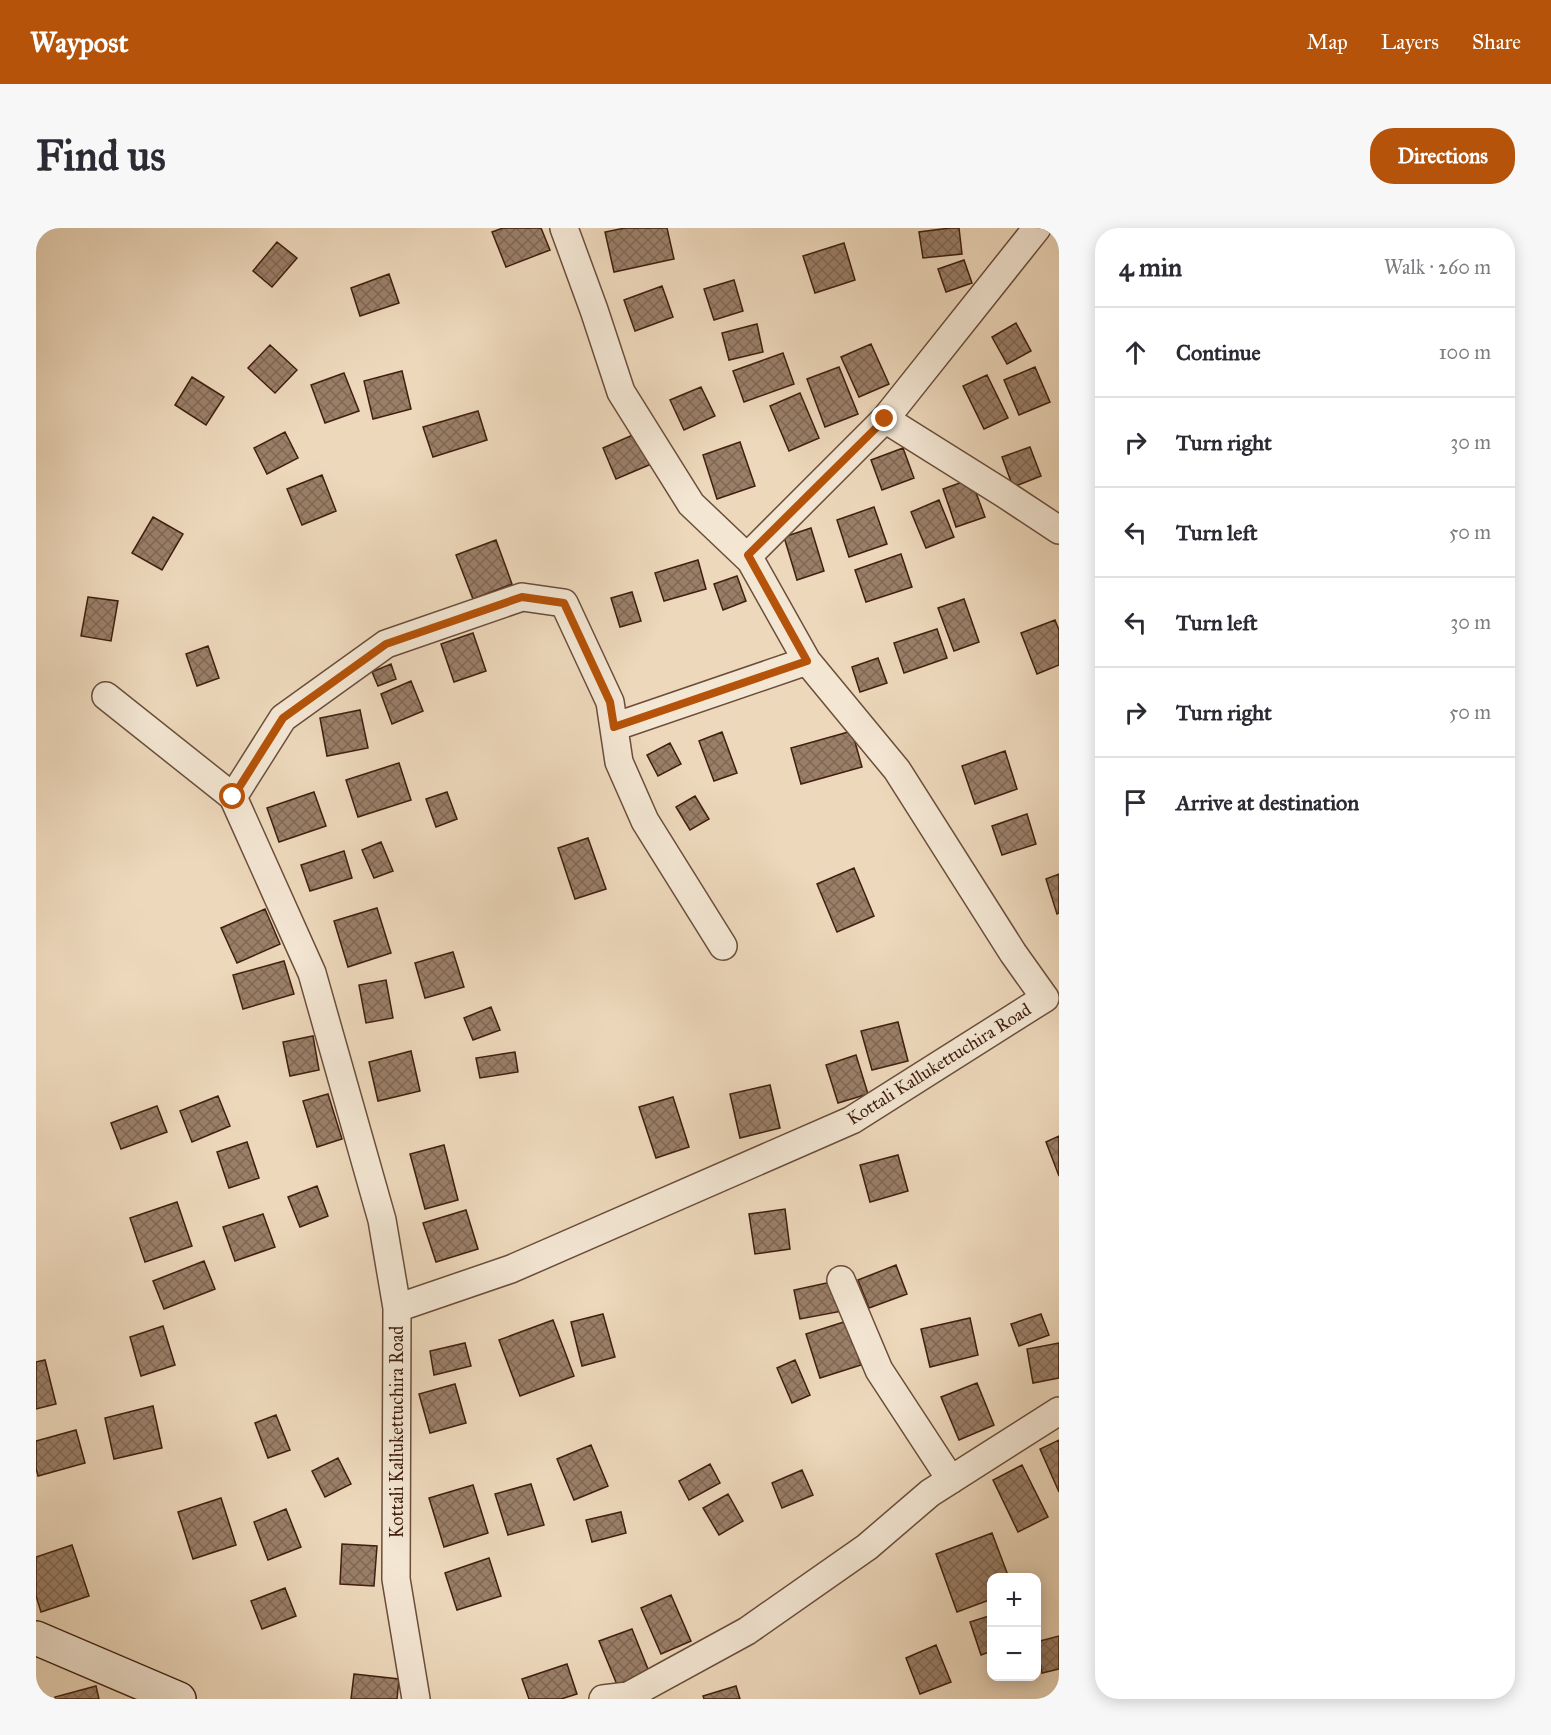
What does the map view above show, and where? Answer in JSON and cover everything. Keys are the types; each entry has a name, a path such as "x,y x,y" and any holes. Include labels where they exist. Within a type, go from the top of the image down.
{"main road":[{"path":"36,1638 179,1699"}],"street":[{"name":"Kottali Kallukettuchira Road","path":"416,1699 396,1579 398,1308 512,1269 852,1120 1045,999 1013,953 897,770 807,661 752,562 690,504 621,392 564,228"},
{"path":"752,562 748,555 885,419 1037,228"},
{"path":"885,419 1059,530"},
{"path":"233,797 283,718 386,644 522,597 564,603 610,702 619,762 645,821 723,946"},
{"path":"614,727 807,661"},
{"path":"106,696 233,797 312,973 382,1220 398,1308"},
{"path":"1013,953 1054,996 1059,998"},
{"path":"841,1280 879,1370 951,1480"},
{"path":"603,1699 628,1696 747,1631 867,1546 930,1493 1059,1411"}],"building":[{"path":"503,228 541,228 550,250 506,267 492,232"},
{"path":"625,228 667,228 674,259 614,272 605,232"},
{"path":"959,228 962,254 923,258 919,232"},
{"path":"277,242 297,258 272,287 253,271"},
{"path":"844,243 855,280 815,293 803,256"},
{"path":"964,260 972,283 946,292 938,269"},
{"path":"389,274 399,303 360,316 351,288"},
{"path":"734,280 743,311 714,320 704,289"},
{"path":"662,286 673,317 635,331 624,300"},
{"path":"1016,323 1031,351 1007,364 992,337"},
{"path":"757,324 763,352 729,360 722,333"},
{"path":"871,344 889,384 859,397 841,357"},
{"path":"270,345 297,370 275,393 248,368"},
{"path":"783,353 794,384 744,402 733,371"},
{"path":"839,367 858,414 825,427 807,379"},
{"path":"1035,367 1050,402 1019,415 1004,380"},
{"path":"402,371 411,409 373,419 364,381"},
{"path":"344,373 359,411 325,423 311,385"},
{"path":"987,375 1008,418 984,429 963,386"},
{"path":"192,377 224,397 206,425 175,405"},
{"path":"701,387 715,416 684,430 670,400"},
{"path":"800,393 819,438 789,451 770,406"},
{"path":"478,411 487,440 433,457 423,427"},
{"path":"642,431 656,462 616,479 603,448"},
{"path":"285,432 298,458 267,474 254,448"},
{"path":"740,442 755,486 717,499 703,455"},
{"path":"1030,447 1041,476 1013,487 1002,457"},
{"path":"903,448 914,478 882,490 871,460"},
{"path":"322,475 336,511 302,525 287,489"},
{"path":"971,479 985,517 956,527 943,489"},
{"path":"939,500 954,537 926,548 911,512"},
{"path":"874,507 887,544 849,557 837,520"},
{"path":"153,517 183,534 162,570 132,553"},
{"path":"811,528 824,571 797,580 784,537"},
{"path":"496,540 512,584 473,599 456,555"},
{"path":"901,554 912,587 866,602 855,570"},
{"path":"698,560 706,589 664,601 655,573"},
{"path":"737,576 746,601 723,610 714,584"},
{"path":"632,592 641,621 620,627 611,598"},
{"path":"88,597 118,601 111,641 81,636"},
{"path":"964,599 979,642 954,651 938,608"},
{"path":"1055,620 1059,630 1059,665 1037,674 1021,633"},
{"path":"937,629 947,658 904,673 894,643"},
{"path":"473,633 486,671 454,682 441,644"},
{"path":"208,646 219,678 197,686 186,654"},
{"path":"878,658 887,683 860,692 852,667"},
{"path":"391,664 396,679 378,686 372,672"},
{"path":"411,681 423,711 392,724 381,694"},
{"path":"360,710 368,748 327,756 320,718"},
{"path":"852,731 862,767 801,784 791,748"},
{"path":"722,732 737,773 714,781 699,741"},
{"path":"670,743 681,764 658,776 647,755"},
{"path":"1005,751 1017,789 975,804 962,766"},
{"path":"399,763 411,800 358,817 346,780"},
{"path":"314,792 326,826 279,842 267,808"},
{"path":"447,792 457,819 436,827 426,799"},
{"path":"695,796 709,819 690,830 676,807"},
{"path":"1027,814 1036,844 1002,855 992,826"},
{"path":"588,838 606,889 575,899 558,848"},
{"path":"381,842 393,871 374,878 362,850"},
{"path":"344,851 352,878 310,891 301,865"},
{"path":"854,868 874,916 837,932 817,884"},
{"path":"1059,874 1059,913 1057,914 1046,879"},
{"path":"377,908 391,953 348,967 334,921"},
{"path":"265,909 280,944 237,963 221,928"},
{"path":"453,952 464,987 425,998 415,963"},
{"path":"284,961 294,994 243,1009 233,975"},
{"path":"386,980 393,1018 366,1023 359,985"},
{"path":"491,1007 500,1030 473,1040 464,1018"},
{"path":"898,1022 908,1061 872,1070 861,1031"},
{"path":"313,1036 319,1070 290,1076 283,1042"},
{"path":"411,1051 420,1091 378,1101 369,1062"},
{"path":"515,1052 518,1072 480,1078 476,1058"},
{"path":"856,1055 868,1094 838,1103 826,1065"},
{"path":"770,1085 780,1128 740,1138 730,1094"},
{"path":"328,1094 342,1139 317,1147 303,1101"},
{"path":"218,1096 230,1126 192,1142 180,1111"},
{"path":"673,1097 689,1147 656,1158 639,1107"},
{"path":"157,1106 167,1132 121,1149 111,1123"},
{"path":"1059,1136 1059,1176 1046,1142"},
{"path":"247,1142 259,1178 229,1188 217,1152"},
{"path":"444,1145 458,1200 425,1209 410,1154"},
{"path":"898,1155 908,1191 870,1202 860,1165"},
{"path":"317,1186 328,1216 300,1227 288,1197"},
{"path":"177,1202 192,1246 145,1262 130,1218"},
{"path":"785,1209 790,1249 755,1254 749,1214"},
{"path":"466,1210 478,1249 436,1262 423,1223"},
{"path":"263,1214 275,1247 235,1261 223,1227"},
{"path":"204,1261 215,1289 164,1309 153,1281"},
{"path":"896,1265 907,1294 869,1308 858,1280"},
{"path":"841,1280 848,1310 800,1319 794,1290"},
{"path":"603,1314 615,1357 582,1366 571,1322"},
{"path":"1041,1314 1049,1335 1019,1346 1011,1324"},
{"path":"970,1318 978,1355 930,1367 921,1329"},
{"path":"553,1320 574,1376 520,1396 499,1340"},
{"path":"847,1321 861,1365 820,1378 806,1334"},
{"path":"163,1326 175,1365 141,1376 130,1337"},
{"path":"465,1343 471,1366 434,1375 430,1351"},
{"path":"1059,1343 1059,1378 1033,1383 1027,1349"},
{"path":"45,1360 56,1404 36,1409 36,1362"},
{"path":"795,1360 810,1395 792,1403 777,1368"},
{"path":"977,1383 994,1425 959,1440 941,1397"},
{"path":"455,1384 466,1423 430,1433 419,1394"},
{"path":"153,1406 162,1448 114,1459 105,1418"},
{"path":"276,1415 290,1450 268,1458 255,1423"},
{"path":"76,1430 85,1463 38,1476 36,1441"},
{"path":"1059,1440 1059,1492 1040,1449"},
{"path":"591,1445 608,1486 574,1500 557,1459"},
{"path":"338,1458 351,1484 325,1497 312,1471"},
{"path":"710,1464 720,1483 689,1500 679,1481"},
{"path":"1022,1465 1048,1517 1018,1532 993,1480"},
{"path":"802,1470 813,1495 782,1508 772,1483"},
{"path":"531,1484 544,1525 508,1535 495,1494"},
{"path":"473,1485 488,1533 444,1547 429,1498"},
{"path":"728,1494 743,1521 719,1535 703,1508"},
{"path":"221,1498 236,1545 193,1559 178,1512"},
{"path":"286,1509 301,1547 268,1560 254,1522"},
{"path":"621,1512 626,1533 592,1542 586,1520"},
{"path":"992,1533 1007,1573 987,1573 987,1601 957,1612 936,1554"},
{"path":"342,1544 377,1546 374,1586 340,1584"},
{"path":"72,1545 89,1596 41,1612 36,1596 36,1557"},
{"path":"489,1558 501,1596 457,1610 445,1573"},
{"path":"285,1588 296,1616 262,1629 251,1601"},
{"path":"671,1595 691,1641 661,1654 641,1608"},
{"path":"987,1617 987,1653 981,1655 970,1622"},
{"path":"632,1629 650,1674 618,1687 599,1641"},
{"path":"1059,1636 1059,1669 1042,1673 1041,1641"},
{"path":"936,1645 951,1682 920,1694 906,1658"},
{"path":"567,1664 577,1694 561,1699 529,1699 522,1679"},
{"path":"354,1674 399,1679 397,1699 351,1699"},
{"path":"96,1686 99,1699 55,1699 55,1697"},
{"path":"736,1686 740,1699 704,1699 703,1696"}],"route":[{"path":"233,797 283,718 386,644 522,597 564,603 610,702 614,727 807,661 748,555 885,419"}]}
